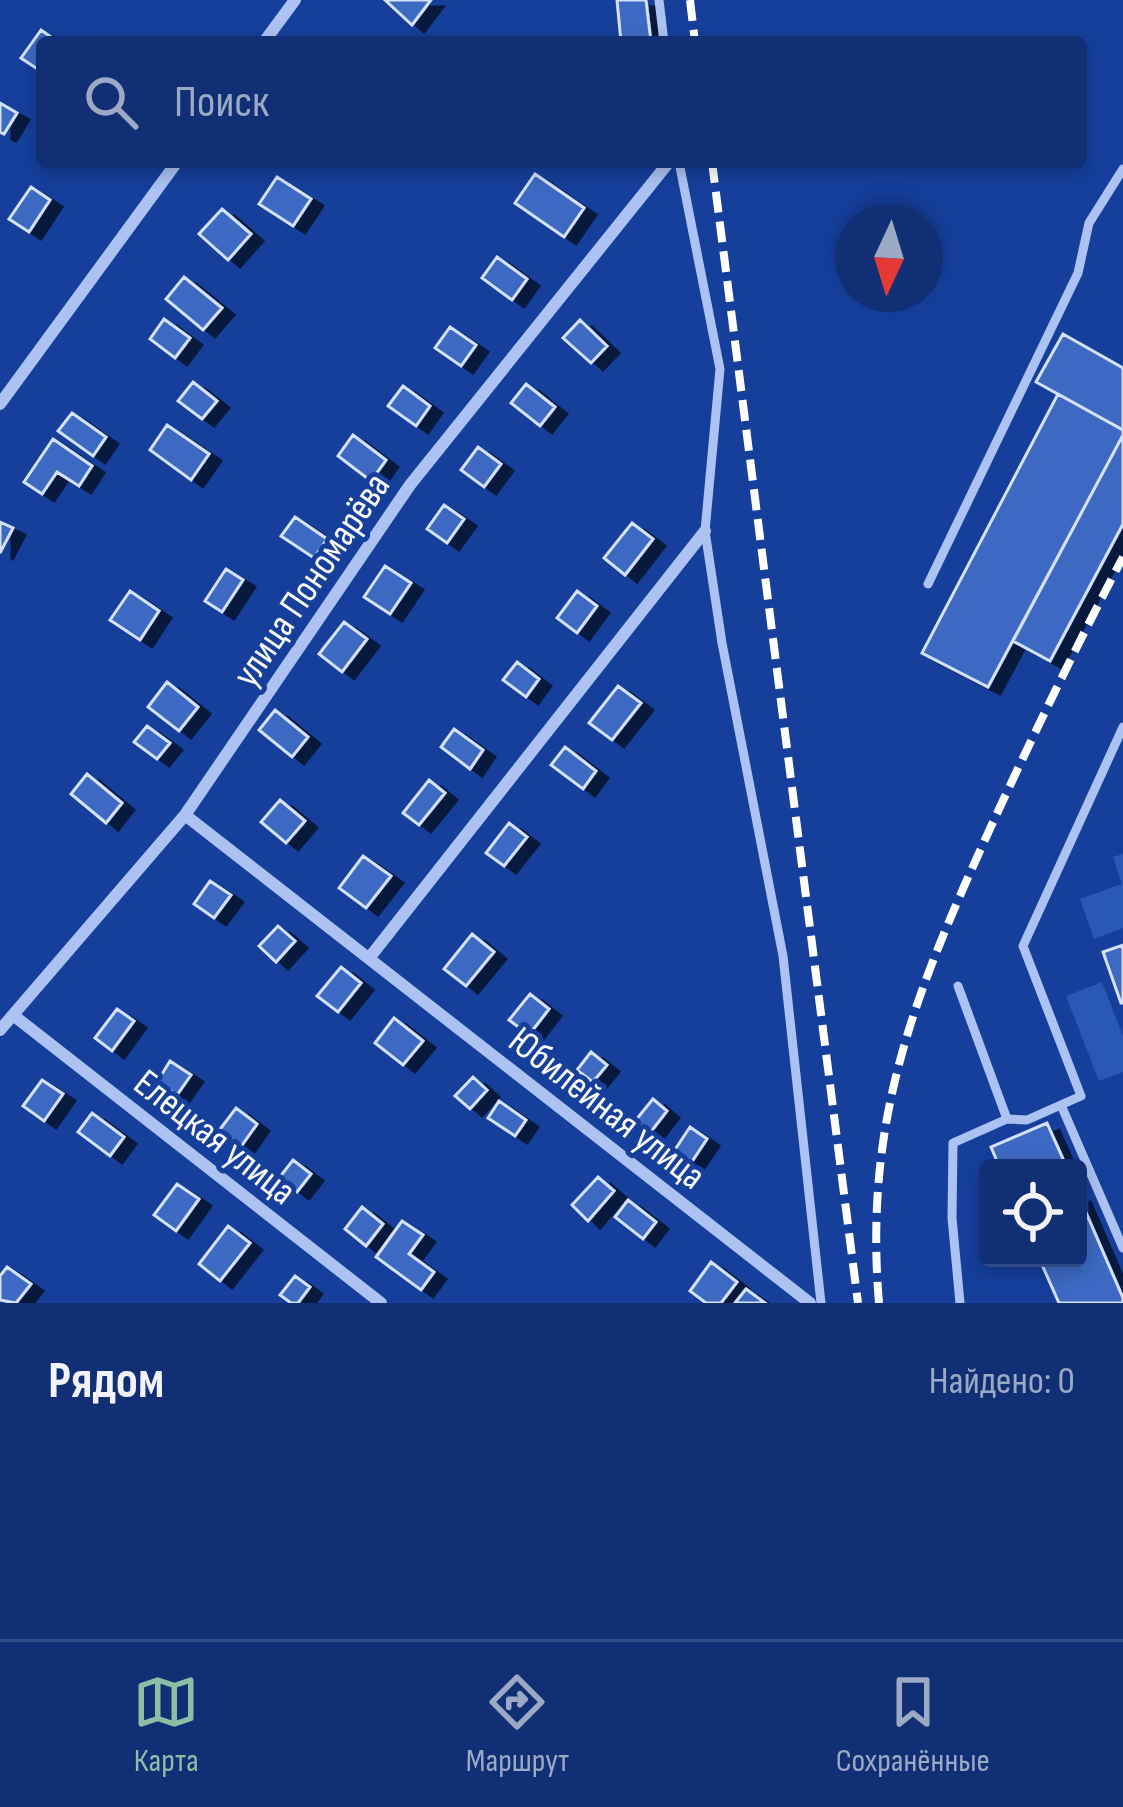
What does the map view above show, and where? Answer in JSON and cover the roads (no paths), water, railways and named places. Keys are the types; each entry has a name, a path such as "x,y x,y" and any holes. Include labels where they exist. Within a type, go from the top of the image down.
{"street":[{"path":"268,36 295,0"},
{"path":"0,404 172,168"},
{"name":"улица Пономарёва","path":"0,1030 184,815 410,484 664,168"},
{"path":"370,957 705,531"},
{"name":"Юбилейная улица","path":"184,815 810,1303"},
{"name":"Елецкая улица","path":"13,1016 381,1303"}],"lane":[{"path":"659,0 663,36"},
{"path":"681,168 720,369 705,531 783,956 821,1303"},
{"path":"928,584 1078,273 1089,224 1123,169"},
{"path":"960,1303 952,1218 952,1143 1007,1120 1027,1120 1081,1096 1023,946 1123,727"},
{"path":"958,986 1007,1120"},
{"path":"1061,1105 1123,1248"}],"railway":[{"path":"690,0 694,36"},
{"path":"713,168 858,1303"},
{"path":"879,1303 876,1235 888,1111 920,996 994,820 1123,557"}]}
